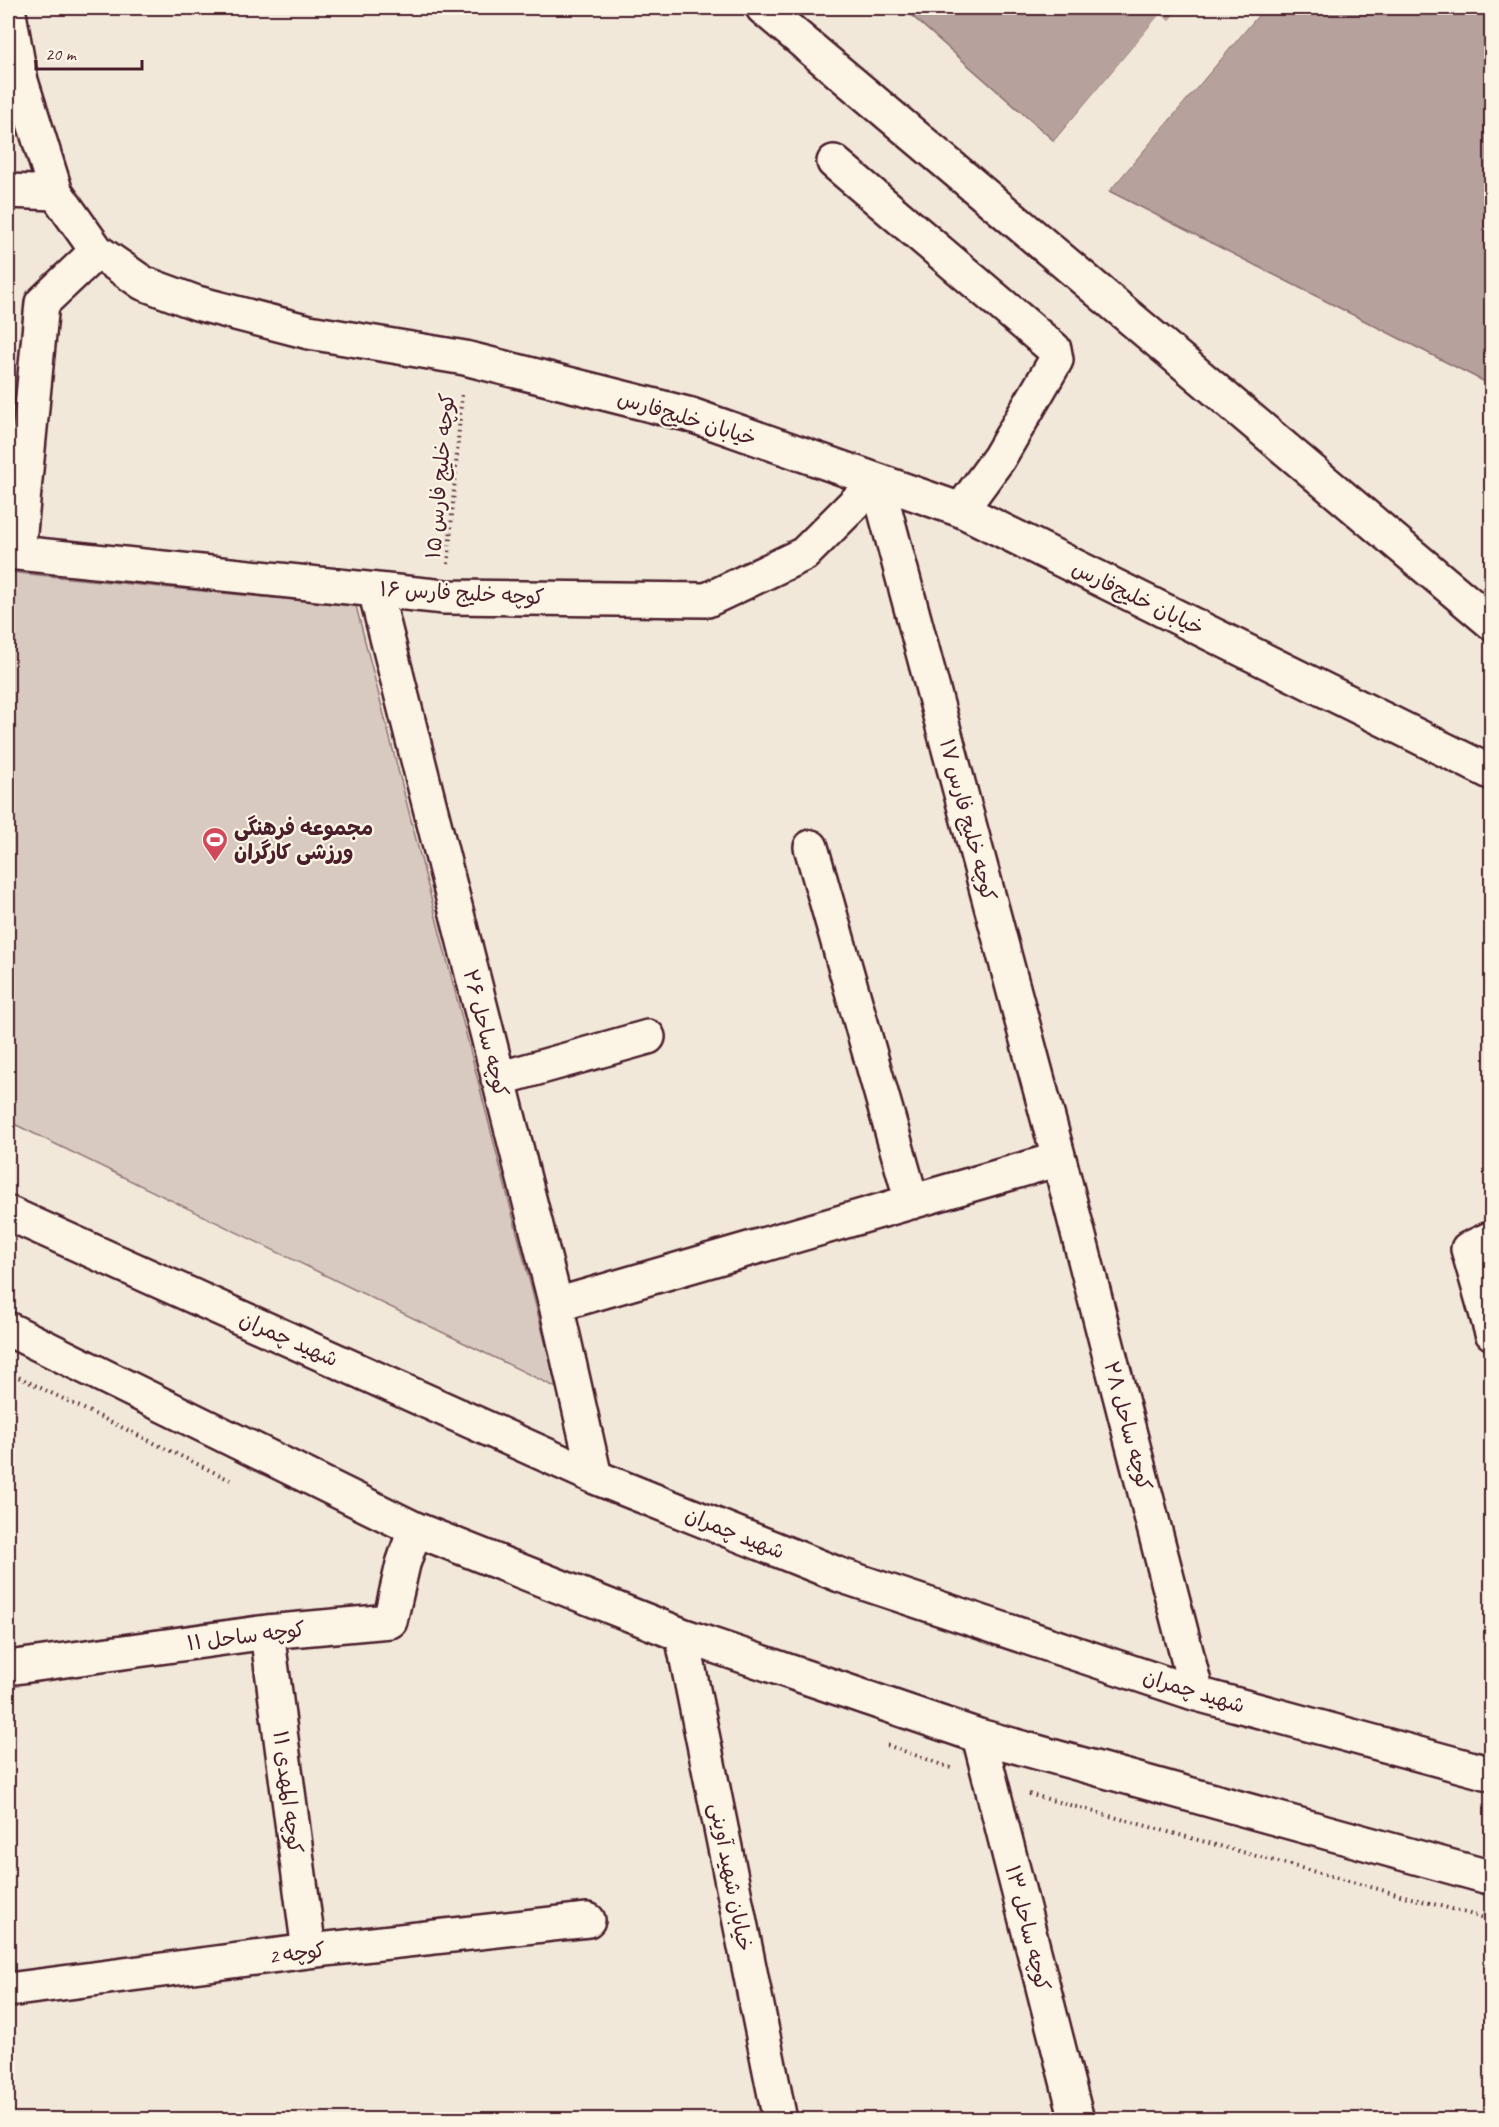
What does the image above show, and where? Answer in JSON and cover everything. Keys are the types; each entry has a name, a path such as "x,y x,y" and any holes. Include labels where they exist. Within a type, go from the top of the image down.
{"street":[{"name":"خیابان خلیج‌فارس","path":"8,8 21,81 57,194 97,250 142,284 197,303 309,332 465,358 691,415 961,510 1491,773"},
{"path":"763,8 1491,623"},
{"path":"834,162 1054,349 1056,360 1005,448 961,510"},
{"path":"8,191 57,194"},
{"path":"13,552 42,303 97,250"},
{"name":"کوچه خلیج فارس ۱۶","path":"13,552 445,597 707,600 804,554 877,481"},
{"name":"کوچه خلیج فارس ۱۷","path":"877,481 1059,1159"},
{"name":"کوچه ساحل ۲۶","path":"375,590 556,1305 595,1477"},
{"path":"812,847 912,1202"},
{"path":"498,1079 648,1037"},
{"path":"556,1305 1059,1159"},
{"name":"کوچه ساحل ۲۸","path":"1059,1159 1197,1694"},
{"name":"شهید چمران","path":"8,1213 595,1477 840,1575 1197,1694 1491,1774"},
{"path":"1491,1238 1468,1249 1491,1333"},
{"path":"8,1329 415,1529 682,1635 979,1736 1491,1878"},
{"name":"کوچه ساحل ۱۱","path":"8,1668 267,1632 390,1621 403,1564 415,1529"},
{"name":"کوچه المهدی ۱۱","path":"267,1632 309,1951"},
{"name":"خیابان شهید آوینی","path":"682,1635 780,2120"},
{"name":"کوچه ساحل ۱۳","path":"979,1736 1077,2120"},
{"name":"کوچه 2","path":"8,1990 309,1951 588,1920"}],"path":[{"name":"کوچه خلیج فارس ۱۵","path":"445,597 465,358"}],"shaded area":[{"path":"903,8 1179,8 1169,21 1160,15 1054,141"},
{"path":"1264,8 1491,8 1491,385 1109,191"},
{"name":"مجموعه فرهنگی ورزشی کارگران","path":"8,572 356,606 557,1388 8,1121"}],"pier":[{"path":"1179,8 1182,8 1170,23 1160,18 1056,142 1054,141 1160,14 1169,20"},
{"path":"1260,8 1264,8 1109,191 1107,189"}],"place":[{"name":"مجموعه فرهنگی ورزشی کارگران","path":"215,863"}]}
